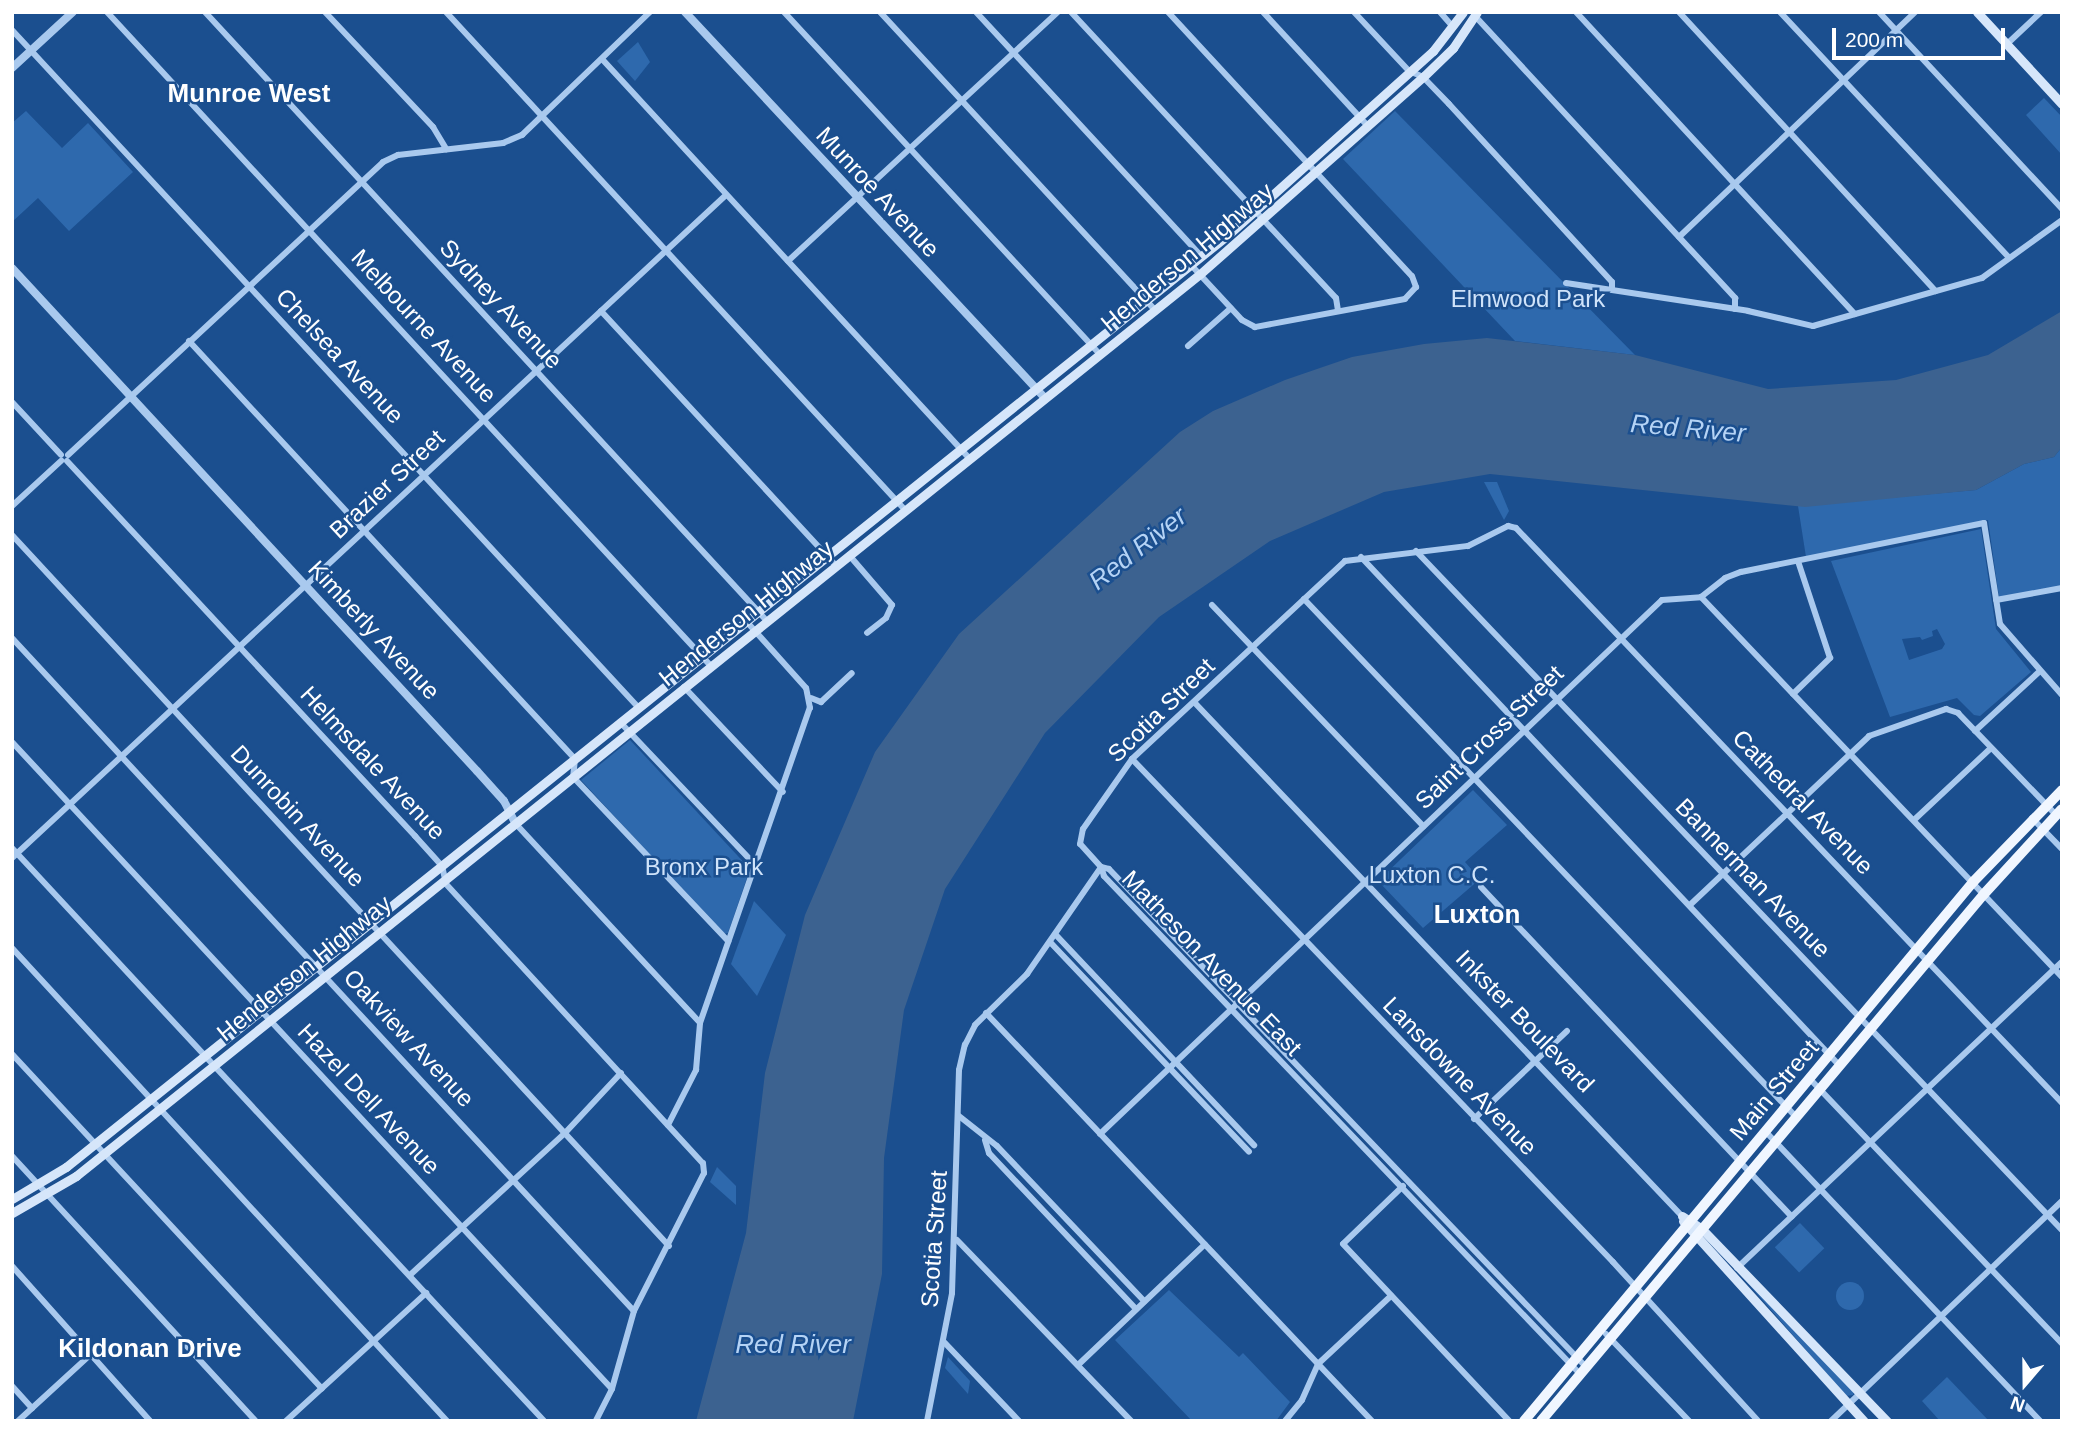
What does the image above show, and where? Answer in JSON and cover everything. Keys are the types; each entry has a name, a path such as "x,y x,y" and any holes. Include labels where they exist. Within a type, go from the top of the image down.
{"main road":[{"name":"Henderson Highway","path":"12,1199 38,1185 96,1143 1202,257 1409,71 1453,27 1463,12"},
{"path":"1977,12 2062,104"},
{"name":"Henderson Highway","path":"12,1213 47,1194 105,1152 1200,274 1423,77 1453,48 1476,14"},
{"path":"841,546 849,555"},
{"name":"Main Street","path":"1524,1421 1636,1287 1687,1221 1861,1020 1973,882 2062,790"},
{"name":"Main Street","path":"1541,1421 1608,1336 1643,1300 1984,894 2041,828 2059,812"},
{"name":"Inkster Boulevard","path":"1687,1221 1725,1272 1864,1421"},
{"name":"Inkster Boulevard","path":"1698,1233 1740,1267 1887,1421"}],"street":[{"path":"12,68 73,12"},
{"name":"Melbourne Avenue","path":"107,12 711,666"},
{"name":"Sydney Avenue","path":"205,12 767,621"},
{"path":"325,12 433,127 446,149"},
{"path":"446,12 905,510"},
{"path":"12,506 388,159 503,143 522,135 650,12"},
{"name":"Munroe Avenue","path":"685,12 1045,398"},
{"path":"784,12 1100,354"},
{"path":"880,12 1155,310"},
{"path":"976,12 1202,257"},
{"path":"788,261 1058,12"},
{"path":"1071,12 1336,298 1338,311"},
{"path":"1168,12 1415,282 1413,293 1405,299 1258,327 1248,325 1191,265"},
{"path":"1263,12 1368,126"},
{"path":"1354,12 1409,71 1423,77 1612,282 1612,288"},
{"path":"1440,12 1453,27"},
{"path":"1576,12 1855,314"},
{"path":"1678,12 1936,291"},
{"path":"1780,12 2009,258"},
{"path":"1880,12 2062,209"},
{"path":"1679,237 1736,186 1915,12"},
{"path":"2007,44 2041,12"},
{"path":"1476,14 1735,298 1735,309"},
{"name":"Chelsea Avenue","path":"12,30 639,708"},
{"path":"602,60 970,459"},
{"name":"Brazier Street","path":"14,853 240,647 726,195"},
{"path":"1566,283 1735,309 1805,327 1982,278 2062,220"},
{"name":"Kimberly Avenue","path":"12,268 305,585 511,811 515,823 701,1023"},
{"path":"1188,346 1231,309"},
{"path":"601,311 836,566"},
{"path":"189,341 575,759 573,777 729,941"},
{"name":"Helmsdale Avenue","path":"12,402 442,866 443,881 668,1125"},
{"path":"2062,695 2005,635 1996,600 1984,523 1733,575 1701,597 2062,977"},
{"name":"Scotia Street","path":"927,1421 944,1342 957,1240 961,1058 969,1034 986,1013 1027,974 1101,867 1079,837 1132,760 1345,561 1468,546 1508,526 1516,528"},
{"name":"Cathedral Avenue","path":"1516,528 2062,1103"},
{"name":"Dunrobin Avenue","path":"12,535 669,1246"},
{"name":"Bannerman Avenue","path":"1416,551 2062,1230"},
{"path":"849,555 892,605 886,618 867,634"},
{"path":"1361,557 1691,904 1839,1065"},
{"path":"1793,694 1830,658 1798,561"},
{"path":"1996,600 2062,587"},
{"name":"Saint Cross Street","path":"1100,1134 1662,600 1701,597"},
{"path":"1304,599 1796,1117"},
{"path":"1212,605 1423,826"},
{"path":"747,622 811,698 821,702 852,673"},
{"name":"Oakview Avenue","path":"12,638 634,1311"},
{"path":"1975,731 2040,671"},
{"path":"684,687 783,792"},
{"path":"596,1421 612,1389 634,1311 704,1172 703,1163 668,1125 696,1070 701,1023 783,792 811,698"},
{"name":"Inkster Boulevard","path":"1194,702 1687,1221"},
{"path":"1691,904 1869,736 1946,709 1958,713 2046,804 2059,812"},
{"path":"620,722 756,866"},
{"name":"Hazel Dell Avenue","path":"12,741 612,1389"},
{"path":"1914,820 1991,748"},
{"name":"Lansdowne Avenue","path":"1132,760 1636,1287 1643,1300 1758,1421"},
{"path":"2032,818 2062,849"},
{"path":"14,853 214,1064 544,1421"},
{"name":"Matheson Avenue East","path":"1101,867 1109,869 1237,1003 1573,1362"},
{"name":"Matheson Avenue East","path":"1101,867 1104,876 1401,1189 1583,1371"},
{"path":"1481,887 1792,1217"},
{"path":"1056,934 1254,1145"},
{"path":"1051,942 1249,1152"},
{"path":"12,948 447,1421"},
{"path":"1725,1272 1740,1267 2062,962"},
{"path":"986,1013 1372,1421"},
{"path":"1474,1119 1567,1031"},
{"path":"12,1054 322,1389"},
{"path":"410,1275 565,1133 621,1073"},
{"path":"1810,1079 2062,1344"},
{"path":"958,1116 985,1140 997,1146 1144,1301"},
{"path":"1766,1132 2040,1421"},
{"path":"985,1140 989,1153 1136,1309"},
{"path":"12,1156 256,1421"},
{"path":"1407,1182 1343,1244 1509,1421"},
{"path":"1831,1421 2062,1201"},
{"path":"957,1240 1130,1421"},
{"path":"1078,1365 1205,1244"},
{"path":"12,1267 85,1344 89,1356 150,1421"},
{"path":"285,1421 426,1293"},
{"path":"1285,1421 1301,1400 1318,1364 1391,1296"},
{"path":"1608,1336 1689,1421"},
{"path":"944,1342 1018,1421"},
{"path":"18,1421 89,1356"},
{"path":"12,1386 32,1408"}],"green space":[{"path":"638,42 650,62 635,81 617,61"},
{"path":"2044,98 2062,117 2062,155 2026,115"},
{"path":"26,111 62,148 88,123 133,172 69,231 38,198 12,222 12,123"},
{"name":"Elmwood Park","path":"1395,111 1635,355 1515,341 1343,159"},
{"path":"2062,447 2062,586 1999,597 1988,520 1806,557 1798,506 1976,490 2024,464 2054,457"},
{"path":"1484,482 1497,482 1509,511 1504,520"},
{"path":"1981,529 1996,629 2031,672 1980,716 1974,715 1957,698 1890,717 1831,561","holes":["1937,629 1945,644 1942,649 1909,660 1902,639 1920,637 1922,640 1933,636 1932,631"]},
{"name":"Bronx Park","path":"630,740 750,869 728,933 723,934 581,780"},
{"name":"Luxton C.C.","path":"1473,790 1507,825 1465,862 1480,879 1423,928 1378,881"},
{"path":"754,901 786,935 757,996 731,964"},
{"path":"717,1167 736,1186 736,1205 710,1182"},
{"path":"1800,1223 1824,1248 1799,1272 1775,1247"},
{"path":"1738,1272 1854,1392 1853,1395 1846,1396"},
{"path":"1850,1282 1860,1286 1864,1296 1860,1306 1850,1310 1840,1306 1836,1296 1840,1286"},
{"path":"1169,1290 1239,1357 1243,1353 1290,1402 1276,1421 1192,1421 1115,1340"},
{"path":"948,1357 970,1381 968,1394 945,1368"},
{"path":"1947,1377 1989,1421 1940,1421 1922,1401"}],"water":[{"name":"Red River","path":"2062,311 2062,447 2054,457 2024,464 1976,490 1805,507 1490,474 1384,492 1270,541 1159,617 1045,733 945,889 904,1010 884,1158 882,1274 853,1421 696,1421 746,1233 765,1073 805,915 875,752 959,634 1180,432 1213,411 1285,380 1352,357 1424,344 1487,338 1635,355 1768,389 1896,380 1988,355"}],"district":[{"name":"Munroe West","path":"249,94"},
{"name":"Luxton","path":"1477,915"},
{"name":"Kildonan Drive","path":"150,1349"}]}
